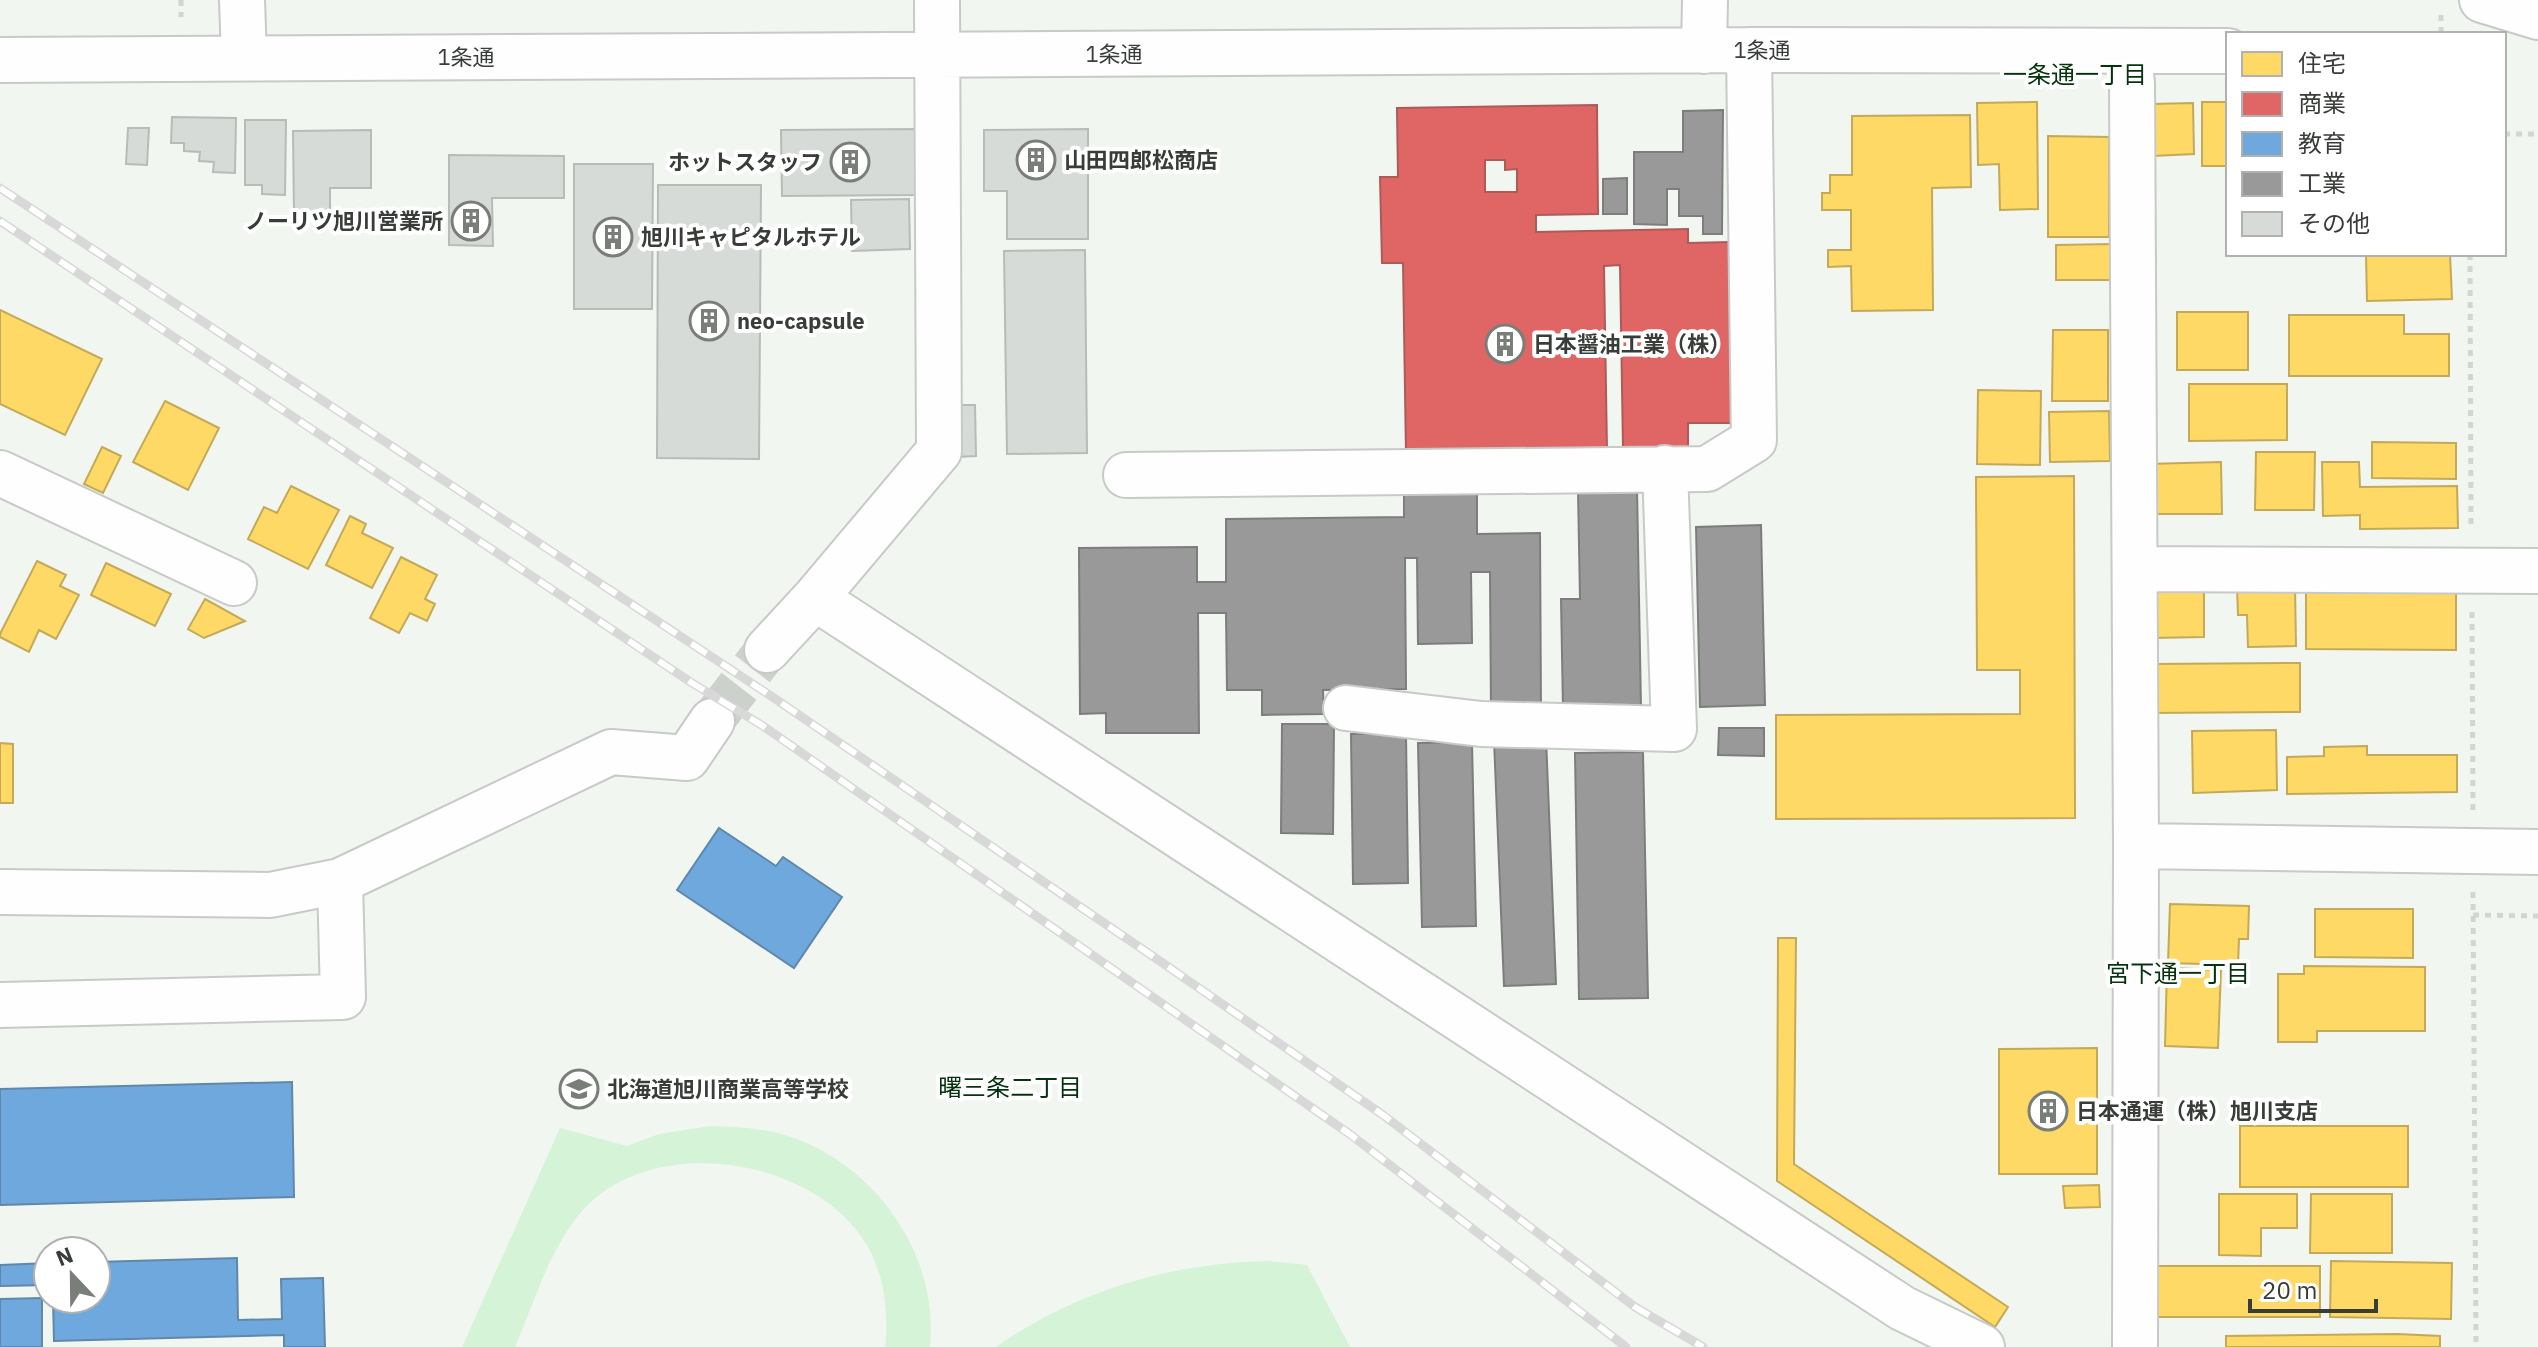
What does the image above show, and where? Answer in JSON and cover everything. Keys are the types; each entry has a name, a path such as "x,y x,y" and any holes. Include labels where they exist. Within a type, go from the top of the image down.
{"street":[{"path":"242,0 244,58"},
{"path":"767,650 939,451 937,0"},
{"path":"1704,51 1705,0"},
{"path":"2482,0 2538,17"},
{"path":"2505,32 2538,23"},
{"path":"1126,475 1707,469 1754,440 1749,50"},
{"name":"1条通","path":"0,60 1749,50 2226,51"},
{"path":"2129,52 2132,84 2135,569 2135,1347"},
{"path":"1346,708 1481,724 1674,729 1665,468"},
{"path":"0,473 234,583"},
{"path":"2135,569 2538,571"},
{"path":"815,598 1889,1300 1982,1347"},
{"path":"0,892 270,895 340,881 611,752 687,758 712,721"},
{"path":"2136,846 2538,852"},
{"path":"0,1005 343,997 340,881"}],"path":[{"path":"2506,134 2538,134"},
{"path":"2470,256 2471,537"},
{"path":"2472,600 2476,1347"},
{"path":"2473,915 2538,916"}],"green space":[{"path":"711,1126 769,1131 802,1141 831,1156 857,1175 880,1198 915,1252 925,1283 930,1315 930,1347 885,1347 885,1306 877,1266 865,1242 842,1215 812,1193 778,1177 741,1167 703,1163 665,1167 630,1177 599,1195 584,1209 559,1245 515,1347 462,1347 560,1128 627,1146 659,1134"},
{"path":"1268,1261 1307,1265 1350,1347 996,1347 1058,1310 1125,1284 1195,1267"}],"building: 住宅":[{"path":"2037,102 2038,209 2000,210 1999,164 1978,165 1977,103"},
{"path":"2202,102 2226,102 2226,166 2202,166"},
{"path":"2193,103 2194,154 2153,156 2151,104"},
{"path":"1970,115 1971,187 1932,188 1933,310 1852,311 1851,266 1828,267 1828,250 1851,250 1851,210 1822,210 1822,193 1830,193 1830,175 1852,175 1852,116"},
{"path":"2048,136 2109,137 2109,237 2048,237"},
{"path":"2113,244 2113,280 2056,280 2056,245"},
{"path":"2366,256 2450,256 2452,299 2367,301"},
{"path":"0,310 102,359 65,435 0,404"},
{"path":"2177,312 2248,312 2248,370 2177,370"},
{"path":"2289,315 2404,315 2404,334 2449,334 2449,376 2289,376"},
{"path":"2053,330 2108,330 2108,401 2052,401"},
{"path":"2189,384 2287,384 2287,440 2189,441"},
{"path":"1978,390 2041,391 2040,465 1977,464"},
{"path":"165,401 219,428 188,490 133,462"},
{"path":"2109,411 2110,461 2050,462 2049,412"},
{"path":"2372,442 2456,443 2456,479 2372,478"},
{"path":"102,447 121,456 103,493 84,484"},
{"path":"2256,452 2315,452 2314,510 2255,510"},
{"path":"2221,462 2222,514 2148,514 2147,464"},
{"path":"2322,462 2359,462 2360,487 2457,486 2458,528 2360,529 2360,515 2323,516"},
{"path":"2074,476 2075,818 1776,819 1776,715 2020,714 2020,670 1977,670 1976,477"},
{"path":"291,486 339,510 308,569 248,539 264,507 277,513"},
{"path":"350,516 366,524 362,533 393,548 372,588 326,565"},
{"path":"401,557 437,575 425,599 435,604 427,621 410,613 399,633 370,618"},
{"path":"37,561 66,575 60,586 79,595 56,639 39,630 29,652 0,637 0,634"},
{"path":"106,563 171,594 155,626 91,595"},
{"path":"2204,586 2204,637 2151,638 2150,587"},
{"path":"2295,586 2296,646 2248,647 2247,615 2238,615 2237,587"},
{"path":"2306,588 2456,588 2456,650 2306,649"},
{"path":"205,599 245,621 204,638 188,629"},
{"path":"2300,663 2300,712 2150,713 2150,664"},
{"path":"2276,730 2277,790 2193,793 2192,731"},
{"path":"0,743 13,744 13,803 0,803"},
{"path":"2367,746 2367,755 2457,755 2457,792 2287,794 2287,757 2324,756 2324,747"},
{"path":"2170,904 2249,906 2248,939 2239,939 2238,965 2168,963"},
{"path":"2315,909 2413,909 2413,958 2315,957"},
{"path":"1778,938 1796,938 1794,1164 2008,1307 1995,1327 1777,1181"},
{"path":"2304,966 2425,967 2425,1031 2317,1031 2317,1042 2278,1042 2278,974 2304,974"},
{"path":"2167,968 2221,970 2218,1048 2165,1046"},
{"name":"日本通運（株）旭川支店","path":"2097,1048 2097,1174 1999,1174 1999,1049"},
{"path":"2240,1126 2408,1126 2408,1187 2240,1187"},
{"path":"2099,1185 2100,1207 2065,1208 2063,1186"},
{"path":"2219,1194 2297,1194 2297,1228 2261,1228 2261,1256 2219,1255"},
{"path":"2311,1194 2392,1194 2392,1253 2310,1253"},
{"path":"2331,1261 2452,1263 2451,1319 2330,1317"},
{"path":"2156,1266 2320,1266 2320,1317 2156,1317"},
{"path":"2226,1336 2440,1336 2440,1347 2226,1347"}],"building: 商業":[{"name":"日本醤油工業（株）","path":"1597,105 1598,214 1536,215 1536,232 1688,229 1688,243 1730,242 1733,423 1688,423 1688,447 1623,448 1620,265 1604,266 1607,451 1406,454 1403,263 1382,263 1380,177 1398,177 1397,108","holes":["1485,160 1505,160 1505,170 1517,169 1517,192 1485,192"]}],"building: 教育":[{"path":"719,828 776,866 783,857 842,897 794,968 677,890"},
{"path":"292,1082 294,1197 0,1205 0,1089"},
{"path":"237,1258 238,1320 282,1319 281,1279 323,1278 325,1347 284,1347 284,1335 54,1341 53,1315 112,1315 112,1262"},
{"path":"32,1264 32,1285 0,1286 0,1265"},
{"path":"32,1298 32,1315 42,1315 42,1347 0,1347 0,1299"}],"building: 工業":[{"path":"1723,110 1722,234 1703,234 1703,216 1679,216 1679,189 1667,189 1667,225 1634,224 1634,152 1683,152 1683,111"},
{"path":"1627,178 1627,214 1603,214 1603,179"},
{"path":"1404,482 1477,482 1477,534 1540,533 1541,711 1491,712 1490,572 1471,572 1472,643 1418,644 1417,558 1405,558 1406,689 1323,690 1324,714 1262,715 1262,690 1227,690 1226,613 1198,613 1199,733 1106,733 1106,713 1080,714 1079,548 1197,547 1197,582 1226,582 1226,519 1404,517"},
{"path":"1637,488 1641,708 1563,709 1561,599 1580,599 1578,490"},
{"path":"1761,525 1765,705 1700,707 1696,527"},
{"path":"1282,724 1334,724 1333,834 1281,833"},
{"path":"1719,728 1764,728 1764,756 1718,755"},
{"path":"1406,733 1408,883 1353,884 1351,734"},
{"path":"1546,738 1556,984 1504,986 1494,740"},
{"path":"1472,742 1476,926 1422,927 1418,743"},
{"path":"1643,752 1648,998 1579,999 1575,753"}],"building: その他":[{"path":"172,117 236,118 235,173 213,172 214,162 199,161 200,152 184,151 184,143 171,143"},
{"path":"245,120 286,120 285,195 262,194 262,185 245,185"},
{"path":"128,128 149,128 147,165 126,164"},
{"name":"ホットスタッフ","path":"918,129 918,195 782,196 781,130"},
{"name":"山田四郎松商店","path":"1088,129 1088,239 1007,239 1007,191 984,191 984,130"},
{"path":"371,130 371,188 330,188 330,215 294,214 293,131"},
{"name":"ノーリツ旭川営業所","path":"449,155 564,156 564,198 492,198 493,246 449,245"},
{"name":"旭川キャピタルホテル","path":"574,164 653,164 652,309 574,309"},
{"name":"neo‐capsule","path":"658,185 761,185 759,459 657,458"},
{"path":"909,199 910,249 852,251 851,200"},
{"path":"1085,250 1087,453 1007,454 1004,251"},
{"path":"955,405 975,405 976,456 956,457"}],"tunnel":[{"path":"712,721 767,650"}],"railway":[{"path":"0,188 771,696 1383,1115 1635,1307 1703,1347"},
{"path":"0,221 692,683 763,726 1351,1135 1626,1347"}],"place":[{"name":"山田四郎松商店","path":"1036,160"},
{"name":"ホットスタッフ","path":"850,162"},
{"name":"ノーリツ旭川営業所","path":"471,221"},
{"name":"旭川キャピタルホテル","path":"613,237"},
{"name":"neo‐capsule","path":"709,321"},
{"name":"日本醤油工業（株）","path":"1505,344"},
{"name":"北海道旭川商業高等学校","path":"579,1089"},
{"name":"日本通運（株）旭川支店","path":"2048,1111"}],"district":[{"name":"一条通一丁目","path":"2075,75"},
{"name":"宮下通一丁目","path":"2178,974"},
{"name":"曙三条二丁目","path":"1010,1088"}]}
